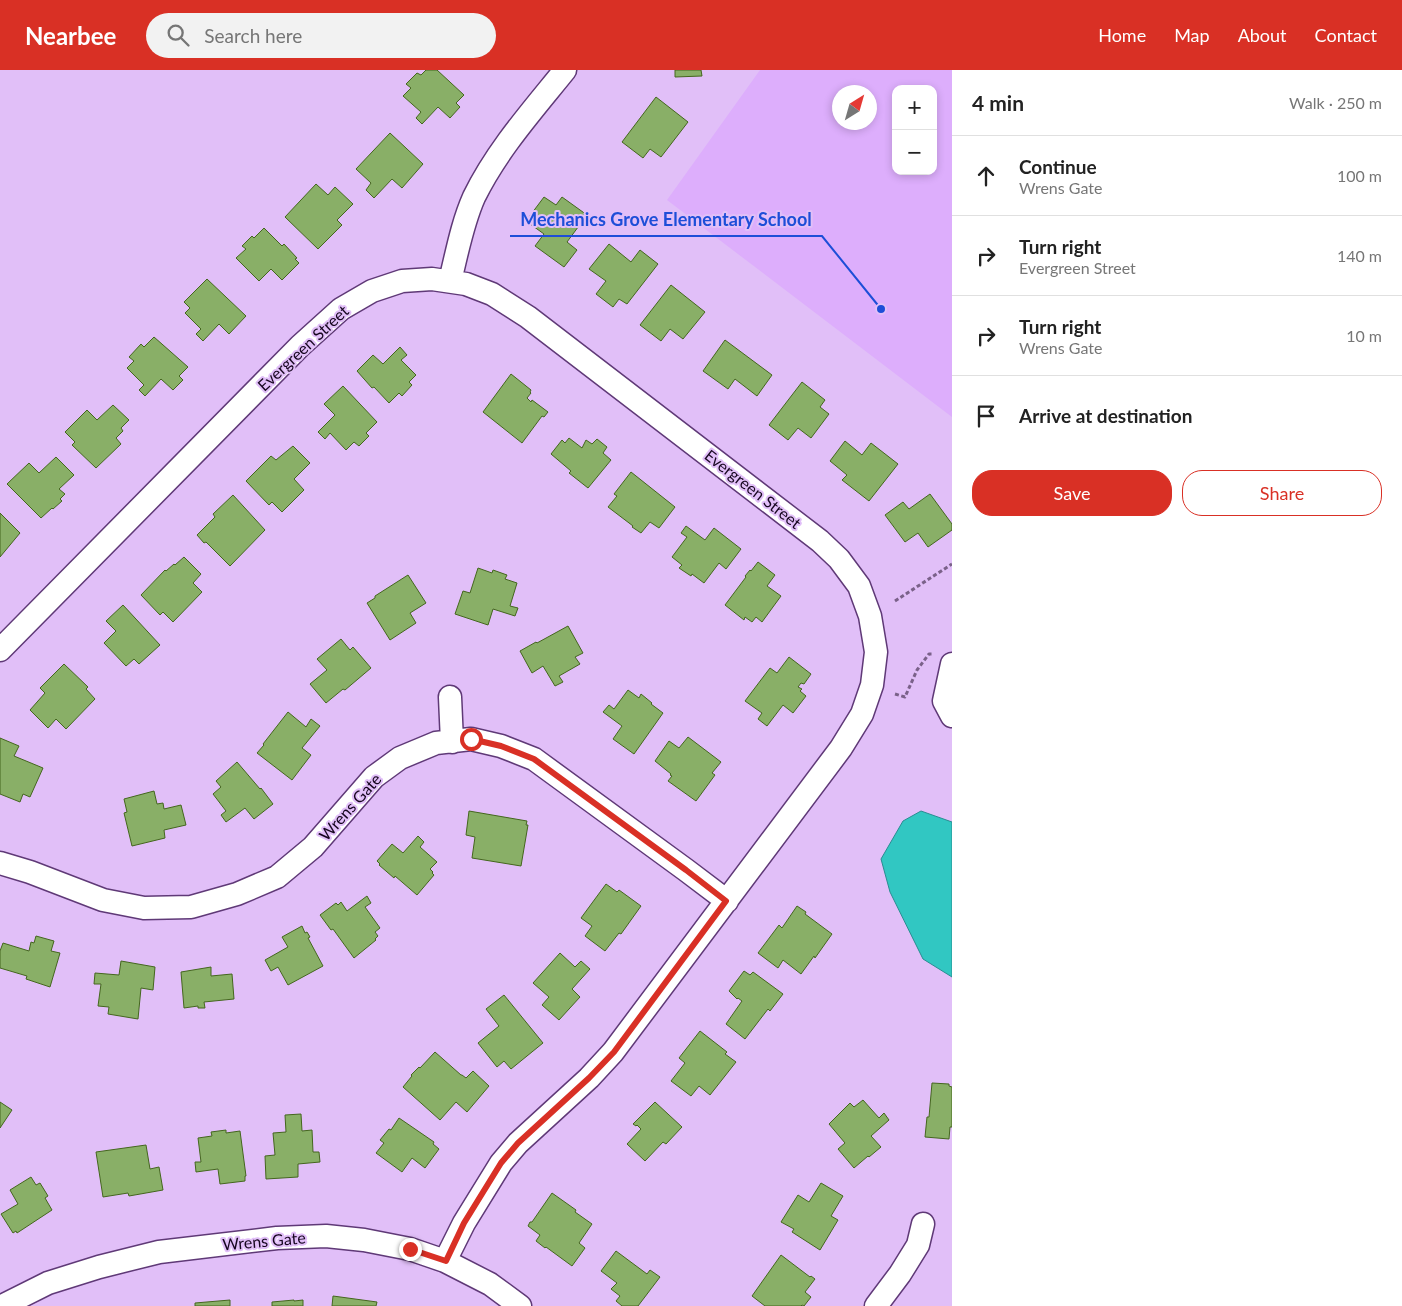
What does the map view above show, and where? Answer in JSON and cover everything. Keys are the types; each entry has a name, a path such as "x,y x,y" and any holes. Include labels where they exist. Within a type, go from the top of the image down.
{"street":[{"path":"450,282 463,228 474,198 514,133 565,70"},
{"name":"Evergreen Street","path":"0,650 294,353 341,309 372,291 402,281 432,279 466,284 492,294 528,317 820,541 839,559 859,586 870,616 876,652 872,685 862,714 841,748 614,1052 589,1078 518,1143 501,1163 464,1223 446,1261"},
{"path":"944,659 944,701 952,716"},
{"path":"450,698 452,742"},
{"name":"Wrens Gate","path":"0,863 30,872 104,900 144,908 191,907 236,894 276,876 313,847 374,777 400,758 436,743 471,739 501,746 534,759 726,901"},
{"path":"876,1306 900,1274 918,1244 923,1224"},
{"name":"Wrens Gate","path":"2,1306 48,1283 99,1267 159,1252 277,1238 326,1236 364,1240 410,1249 446,1261 490,1284 520,1306"}],"path":[{"path":"895,601 952,564"},
{"path":"895,694 905,697 917,670 929,654 944,659"}],"shaded area":[{"path":"760,70 952,70 952,417 667,200"},
{"path":"921,811 952,822 952,977 923,959 890,892 881,859 903,821"}],"building":[{"path":"426,70 437,70 464,95 456,103 460,107 450,118 438,107 422,124 416,118 421,112 403,96 411,88 406,84 417,73 421,75"},
{"path":"675,70 701,70 702,76 675,77"},
{"path":"656,97 688,122 661,157 650,149 643,158 622,142"},
{"path":"390,133 423,164 402,188 392,179 374,198 366,190 371,183 356,169"},
{"path":"316,184 328,195 335,187 353,204 337,220 342,225 318,249 285,217"},
{"path":"544,197 556,205 562,197 587,215 567,242 577,250 564,267 535,246 544,234 526,221"},
{"path":"264,228 282,246 284,244 297,258 295,259 299,263 282,280 271,269 259,281 236,258 246,249 242,246"},
{"path":"609,244 631,262 640,250 658,264 627,304 619,299 613,307 596,294 606,281 589,269"},
{"path":"207,279 246,316 229,334 219,324 203,341 196,334 201,329 185,313 190,308 184,302"},
{"path":"671,285 705,312 683,339 670,329 661,341 640,325"},
{"path":"154,337 188,367 179,376 183,380 173,390 161,379 145,396 139,390 144,385 127,368 134,361 129,357 141,344 144,347"},
{"path":"725,340 772,375 757,396 735,379 728,389 703,371"},
{"path":"400,347 407,355 401,360 416,375 409,382 412,385 402,396 399,393 389,403 357,371 373,355 383,364"},
{"path":"511,374 531,390 527,398 548,412 544,417 542,416 522,443 483,412"},
{"path":"802,382 825,400 820,407 829,414 811,438 798,428 788,440 769,425"},
{"path":"343,386 377,422 366,433 369,436 359,446 354,442 346,450 330,433 325,439 318,432 335,415 324,404"},
{"path":"113,405 129,420 121,428 123,431 116,438 121,444 96,468 72,445 75,442 65,432 87,410 97,420"},
{"path":"569,438 582,448 586,440 592,444 597,439 607,447 603,453 611,460 588,488 569,473 571,471 551,454 562,440 565,443"},
{"path":"845,441 862,455 871,443 898,464 869,501 842,480 847,475 830,461"},
{"path":"293,446 310,463 294,479 304,490 282,512 272,502 269,505 246,481 271,456 276,460"},
{"path":"56,457 74,475 59,489 65,494 60,499 62,501 41,518 7,484 29,463 39,473"},
{"path":"631,472 675,507 659,528 650,522 641,533 608,507 617,496 614,494"},
{"path":"930,494 952,524 952,530 928,547 918,533 905,542 885,515 903,502 909,509"},
{"path":"233,495 265,530 230,566 197,535 215,517 213,514"},
{"path":"0,513 20,533 0,557"},
{"path":"686,526 705,540 714,528 741,549 726,569 719,563 704,583 692,574 691,576 679,568 682,565 672,557 687,537 681,533"},
{"path":"184,557 201,574 193,583 202,592 173,622 163,612 160,615 141,595 165,570 175,565"},
{"path":"758,562 775,575 767,586 781,596 762,622 756,617 752,622 745,617 744,620 725,605 745,576"},
{"path":"478,568 492,573 493,570 507,575 505,579 517,583 510,606 518,608 515,616 493,609 488,625 455,614 463,591 470,593"},
{"path":"408,575 426,603 410,613 416,623 390,640 367,603"},
{"path":"123,605 160,645 139,664 134,659 126,666 104,643 116,631 106,621"},
{"path":"568,626 583,653 575,657 580,664 559,676 563,682 555,686 543,666 532,673 520,651"},
{"path":"341,639 350,650 353,647 371,668 326,703 310,684 327,670 317,659"},
{"path":"789,657 811,674 804,684 801,683 798,687 802,689 800,691 806,696 793,713 783,705 767,726 758,719 762,713 745,701 770,668 777,673"},
{"path":"64,664 88,687 86,689 95,699 66,729 56,719 48,728 30,710 45,693 40,688"},
{"path":"628,690 639,698 641,694 663,713 634,754 613,739 622,726 603,712 609,705 614,709"},
{"path":"288,712 306,727 311,719 320,726 302,748 311,755 292,780 257,753"},
{"path":"688,737 721,762 712,773 715,775 696,801 668,781 672,776 671,774 655,761 669,741 679,748"},
{"path":"0,738 19,746 14,756 43,768 30,797 23,794 20,802 0,794"},
{"path":"237,762 273,804 254,819 245,808 226,822 221,815 226,811 213,794 221,787 216,781"},
{"path":"154,791 157,804 163,803 164,809 181,805 186,825 164,830 165,838 132,846 124,813 127,812 124,799"},
{"path":"469,811 527,821 526,825 528,825 521,866 472,858 475,837 466,835"},
{"path":"418,836 424,842 420,847 437,862 430,869 434,875 417,895 395,876 394,878 377,861 392,844 403,853"},
{"path":"606,884 617,892 619,890 641,906 621,934 619,933 605,951 585,936 592,926 581,918"},
{"path":"367,896 371,903 365,907 380,928 375,932 378,936 376,940 354,958 333,929 331,930 320,915 336,903 338,905 341,902 347,911"},
{"path":"797,906 832,934 801,974 783,960 778,968 758,953 779,925 782,928"},
{"path":"302,926 305,933 307,932 310,937 308,938 323,966 288,985 278,967 271,971 265,960 288,947 282,937"},
{"path":"36,936 54,941 51,951 60,953 50,987 26,979 27,976 0,968 0,951 3,943 29,951 31,942 34,943"},
{"path":"560,953 575,967 581,961 590,969 572,989 580,997 559,1020 542,1005 549,997 533,983"},
{"path":"121,961 155,967 153,990 141,988 138,1019 108,1014 109,1007 98,1006 101,984 94,984 95,973 119,975"},
{"path":"211,967 211,976 232,974 234,999 204,1002 205,1008 198,1008 198,1006 184,1008 181,972"},
{"path":"744,971 750,975 753,972 783,994 770,1011 768,1009 745,1039 726,1024 742,1001 729,991"},
{"path":"504,995 543,1043 511,1069 504,1061 497,1067 478,1043 499,1026 486,1009"},
{"path":"700,1031 727,1052 725,1054 736,1062 710,1095 699,1086 691,1096 671,1081 685,1063 679,1058"},
{"path":"435,1052 461,1075 466,1078 473,1071 489,1086 467,1112 456,1102 440,1120 403,1087 411,1075"},
{"path":"932,1083 949,1084 952,1087 952,1127 950,1127 949,1139 925,1137"},
{"path":"863,1100 879,1118 884,1113 889,1120 871,1136 881,1147 854,1168 838,1149 845,1143 829,1124 850,1103 854,1107"},
{"path":"0,1102 12,1110 0,1128"},
{"path":"655,1102 682,1127 666,1144 663,1142 645,1161 627,1144 641,1129 633,1124"},
{"path":"301,1114 302,1131 312,1130 313,1152 319,1152 320,1162 298,1164 298,1177 266,1179 265,1156 275,1155 273,1133 286,1132 285,1115"},
{"path":"399,1118 434,1142 433,1144 439,1149 425,1168 412,1158 402,1172 376,1153 384,1143 380,1140 389,1129 391,1130"},
{"path":"226,1130 226,1133 240,1131 245,1181 220,1184 218,1169 196,1172 195,1162 201,1162 198,1138 212,1136 211,1132"},
{"path":"146,1145 150,1169 159,1167 163,1190 129,1196 128,1193 103,1197 96,1152"},
{"path":"31,1177 36,1185 40,1183 48,1196 45,1198 52,1210 17,1233 16,1231 13,1233 1,1214 18,1204 10,1190"},
{"path":"821,1183 843,1196 831,1216 838,1220 820,1250 792,1232 794,1229 781,1222 798,1195 809,1202"},
{"path":"552,1193 592,1224 579,1243 585,1248 572,1266 536,1241 540,1235 528,1226"},
{"path":"616,1251 647,1274 650,1270 660,1277 638,1306 622,1306 616,1301 620,1296 611,1289 617,1283 601,1271"},
{"path":"781,1255 815,1279 805,1292 811,1297 804,1306 765,1306 752,1296"},
{"path":"333,1296 377,1302 376,1306 332,1306"},
{"path":"230,1300 230,1306 195,1306 195,1303"},
{"path":"303,1300 303,1306 272,1306 272,1302"}],"place":[{"name":"Mechanics Grove Elementary School","path":"881,309"}],"route":[{"path":"410,1249 446,1261 464,1223 501,1163 518,1143 589,1078 614,1052 726,901 534,759 501,746 471,739"}]}
